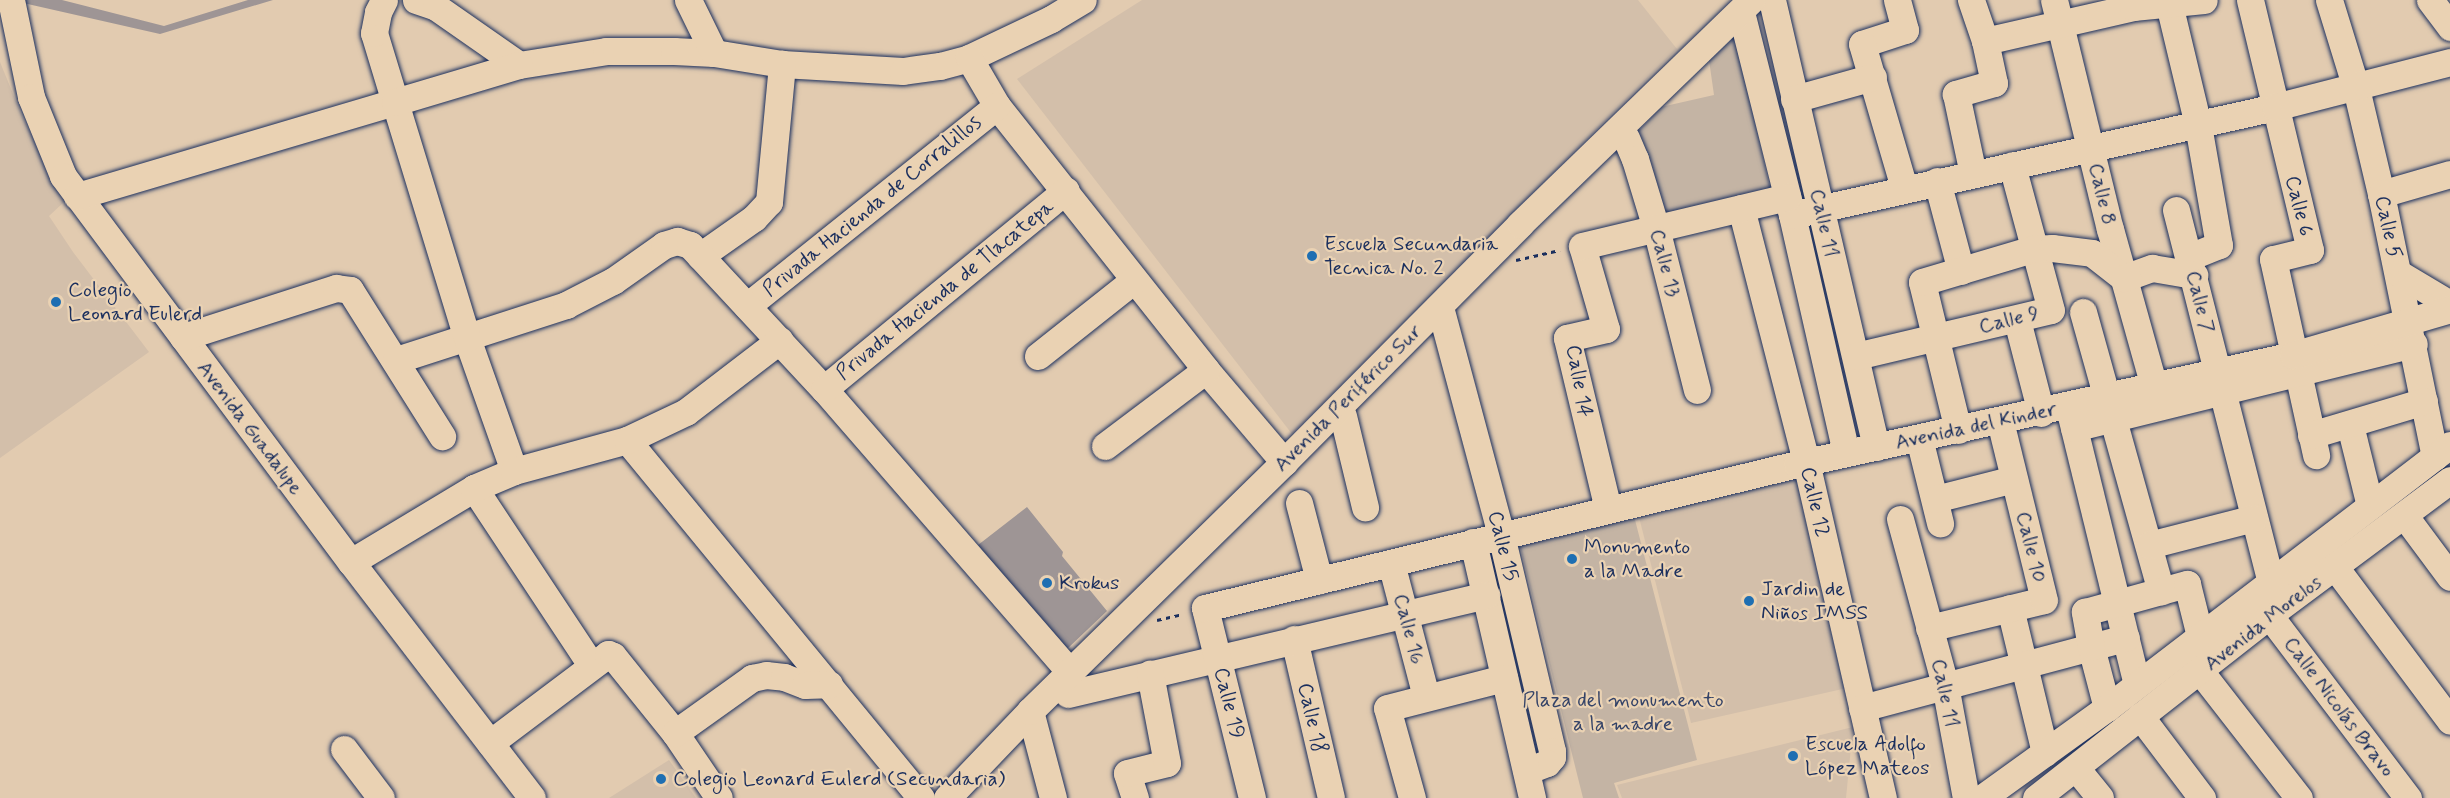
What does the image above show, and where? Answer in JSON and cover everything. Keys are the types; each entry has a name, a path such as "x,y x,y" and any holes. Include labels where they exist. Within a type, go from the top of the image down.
{"street":[{"path":"384,0 378,12 374,33 467,338 514,471"},
{"path":"416,0 436,7 519,65"},
{"path":"688,0 714,53"},
{"path":"77,196 519,65 606,51 714,53 782,64 903,71 940,66 969,58 1046,10 1083,0"},
{"name":"Calle 11","path":"1772,0 1876,447"},
{"path":"1897,0 1905,30 1862,44 1904,188"},
{"path":"1971,0 1985,41 1994,83 1956,94 1973,174"},
{"path":"1985,41 2056,11 2132,3 2169,4 2204,0"},
{"name":"Calle 6","path":"2250,0 2310,250 2273,260 2314,445 2350,425"},
{"name":"Calle 5","path":"2329,0 2356,88 2411,332 2424,401 2443,451"},
{"path":"2430,0 2450,27"},
{"name":"Calle 7","path":"2169,4 2198,125 2218,245 2191,266 2271,583"},
{"path":"1746,6 1846,453"},
{"name":"Avenida Periférico Sur","path":"947,798 1026,716 1069,683 1284,462 1521,224 1746,6"},
{"name":"Calle 8","path":"2056,11 2154,387"},
{"name":"Avenida Guadalupe","path":"9,26 31,97 63,176 351,561 532,798"},
{"path":"969,58 997,106 1066,190 1206,370 1284,462"},
{"path":"1582,246 1741,208 1790,206 1821,209 1904,188 2198,125 2356,88 2450,62"},
{"path":"700,256 754,218 769,202 782,64"},
{"path":"1794,99 1873,77"},
{"name":"Privada Hacienda de Corralillos","path":"747,306 997,106"},
{"name":"Calle 13","path":"1626,138 1635,159 1656,228 1697,390"},
{"name":"Calle 9","path":"1856,356 2017,320 2051,310 2012,165"},
{"path":"2381,194 2450,174"},
{"path":"1937,182 1961,271"},
{"name":"Privada Hacienda de Tlacatepa","path":"824,389 1066,190"},
{"name":"Calle 12","path":"1741,208 1806,462 1883,798"},
{"path":"1958,429 1922,282 2033,249 2092,253 2124,278 2152,268 2191,266 2176,210"},
{"path":"396,360 467,338 590,294 664,245 677,242 690,245 824,389 1069,683 1150,674 1486,595"},
{"name":"Calle 14","path":"1582,246 1606,329 1567,338 1608,509"},
{"path":"2398,273 2450,304"},
{"path":"1038,356 1134,280"},
{"path":"183,337 343,288 355,295 442,436"},
{"name":"Calle 15","path":"1440,307 1501,535 1552,751 1552,757 1547,763 1526,771"},
{"name":"Avenida del Kinder","path":"1204,609 1846,453 2041,413 2071,417 2110,408 2154,387 2221,382 2295,365 2411,332 2450,309"},
{"path":"2083,312 2161,591"},
{"path":"2017,320 2041,413"},
{"path":"351,561 474,488 514,471 627,440 686,412 780,340"},
{"path":"1105,446 1206,370"},
{"path":"2110,408 2221,382"},
{"path":"2370,506 2350,425 2424,401"},
{"path":"1342,417 1365,507"},
{"path":"2071,417 2137,684"},
{"name":"Calle 10","path":"2000,421 2044,600 2010,608 2045,753"},
{"path":"1919,438 1938,511 2014,479"},
{"path":"627,440 921,798"},
{"name":"Avenida Morelos","path":"2045,753 2245,604 2443,451"},
{"name":"Avenida Morelos","path":"2036,798 2270,615 2450,480"},
{"path":"474,488 591,665"},
{"path":"1299,504 1319,580"},
{"path":"2404,515 2450,577"},
{"path":"2149,545 2254,518"},
{"name":"Calle 11","path":"1900,519 1945,685 1965,798"},
{"path":"1473,542 1532,798"},
{"name":"Calle 16","path":"1391,562 1426,696"},
{"path":"2335,567 2450,721"},
{"path":"2107,708 2084,615 2088,610 2187,584 2200,636"},
{"path":"1929,628 2010,608"},
{"name":"Calle 19","path":"1204,609 1252,798"},
{"name":"Calle Nicolás Bravo","path":"2270,615 2408,798"},
{"path":"1862,708 2126,638"},
{"name":"Calle 18","path":"1294,639 1331,798"},
{"path":"490,743 608,654 613,656 675,733 719,798"},
{"path":"2200,671 2299,798"},
{"path":"1135,798 1127,773 1167,763 1150,674"},
{"path":"675,733 753,678 766,675 784,677 805,685 829,684"},
{"path":"1412,798 1387,708 1426,696 1504,678"},
{"path":"1026,716 1039,798"},
{"path":"1026,716 1053,798"},
{"path":"2140,716 2202,798"},
{"path":"344,749 381,798"},
{"path":"1982,798 2045,753"},
{"path":"2076,768 2100,798"}],"path":[{"path":"1506,262 1582,246"},
{"path":"1150,622 1204,609"}],"shaded area":[{"path":"10,0 62,0 164,26 248,0 273,0 160,34"},
{"name":"Escuela Secundaria Tecnica No. 2","path":"1142,0 1638,0 1677,49 1292,434 1017,79"},
{"name":"Colegio Leonard Eulerd","path":"0,62 22,116 64,202 49,216 73,252 149,352 0,458"},
{"name":"Jardin de Niños IMSS","path":"1807,471 1856,686 1691,723 1639,517"},
{"name":"Krokus","path":"1027,507 1063,552 1062,556 1107,611 1067,649 978,545"},
{"name":"Escuela Adolfo López Mateos","path":"1853,727 1846,798 1622,798 1617,785"},
{"name":"Colegio Leonard Eulerd (Secundaria)","path":"669,760 696,798 609,798"}],"green space":[{"path":"1736,36 1771,193 1659,220 1631,139 1661,107 1714,95 1709,60"},
{"name":"Plaza del monumento a la madre","path":"1634,516 1697,760 1614,783 1619,798 1583,798 1518,538"}],"place":[{"name":"Escuela Secundaria Tecnica No. 2","path":"1312,256"},
{"name":"Colegio Leonard Eulerd","path":"56,302"},
{"name":"Monumento a la Madre","path":"1572,559"},
{"name":"Krokus","path":"1047,583"},
{"name":"Jardin de Niños IMSS","path":"1749,601"},
{"name":"Escuela Adolfo López Mateos","path":"1793,756"},
{"name":"Colegio Leonard Eulerd (Secundaria)","path":"661,779"}]}
